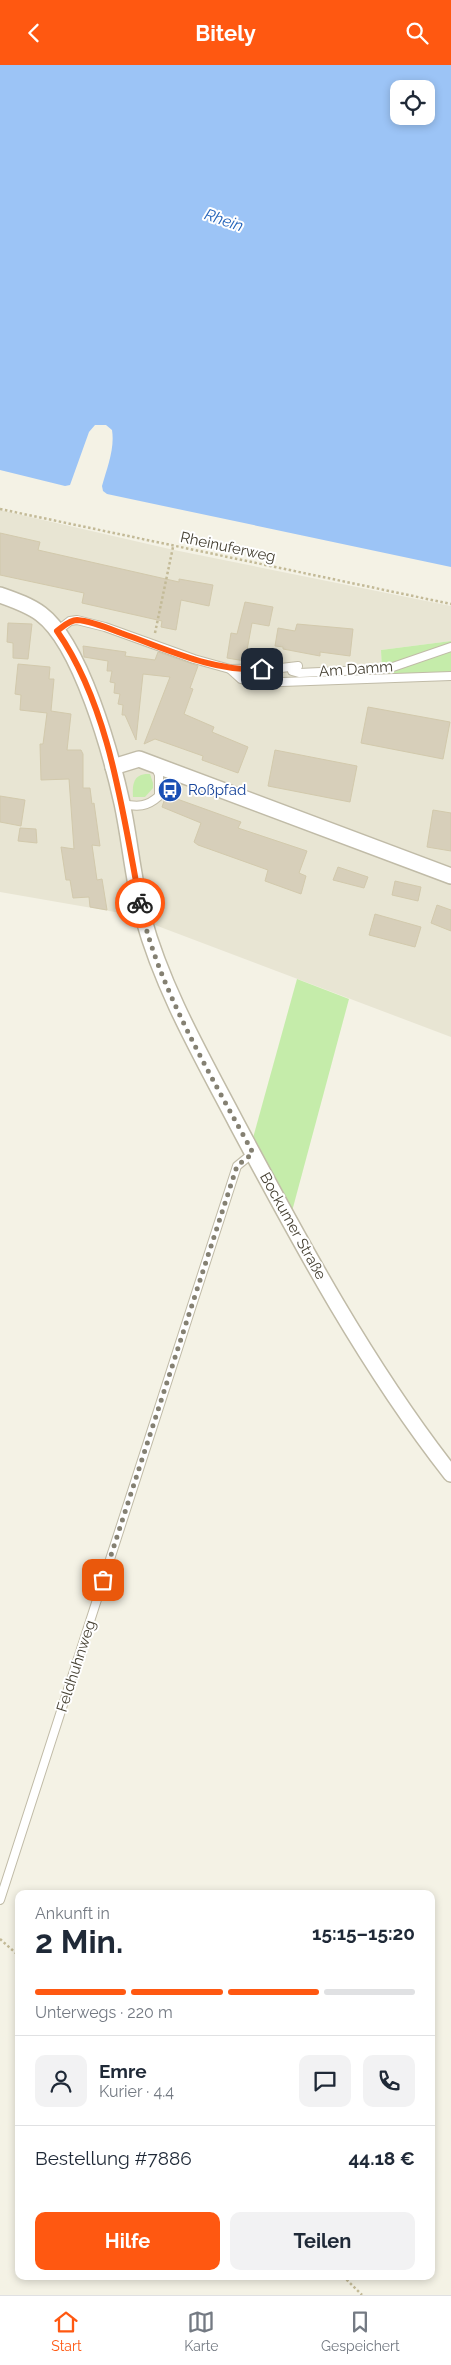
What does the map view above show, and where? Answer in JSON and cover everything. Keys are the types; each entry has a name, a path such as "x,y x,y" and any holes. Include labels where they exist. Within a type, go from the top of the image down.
{"street":[{"name":"Bockumer Straße","path":"0,595 43,615 70,650 87,686 113,767 122,804 143,916 166,983 253,1153 333,1296 388,1386 451,1474"},
{"path":"113,767 139,759 451,876"}],"lane":[{"name":"Am Damm","path":"57,631 70,621 77,620 230,669 295,666 292,671 299,673 387,669 451,647"},
{"path":"230,669 241,679 254,683 451,676"},
{"path":"122,804 138,807 151,803 159,796 159,775 154,764"},
{"name":"Feldhuhnweg","path":"0,1900 237,1166 253,1153"}],"path":[{"name":"Rheinuferweg","path":"0,509 173,547 451,604"},
{"path":"153,644 173,547"},
{"path":"0,1939 15,1952"},
{"path":"347,2280 362,2295"}],"shaded area":[{"path":"0,510 174,550 451,606 451,641 381,650 382,680 451,677 451,1037 147,922 138,916 0,892"}],"green space":[{"path":"451,641 451,672 382,674 381,650"},
{"path":"150,774 153,788 145,797 133,797 133,787 137,777"},
{"path":"297,979 349,999 291,1215 251,1145"}],"water":[{"name":"Rhein","path":"0,65 451,65 451,567 107,494 103,491 102,486 110,458 113,437 112,430 106,425 95,425 89,432 70,485 65,486 0,470"}],"building":[{"path":"0,533 40,542 38,550 179,582 179,579 213,585 209,606 181,600 176,630 161,627 162,621 82,603 84,593 0,575"},
{"path":"245,602 273,607 269,626 252,623 245,661 227,658 231,633 237,634"},
{"path":"8,623 32,624 28,659 13,658 13,643 7,642"},
{"path":"297,624 353,629 350,656 320,652 320,656 275,646 278,628 295,631"},
{"path":"83,646 126,652 125,656 155,660 158,652 198,666 190,688 193,689 184,714 214,727 212,732 248,747 238,773 202,760 203,756 155,739 144,744 170,677 143,674 136,740 125,715 122,715 123,705 118,704 120,694 114,693 115,683 110,682 112,671 107,671 108,661 84,657"},
{"path":"18,664 50,667 49,679 54,679 51,711 71,714 67,750 81,750 83,754 83,788 90,788 100,846 92,845 97,880 102,879 107,910 90,907 89,897 73,898 70,880 66,880 61,847 74,849 69,779 41,780 40,744 43,744 47,713 20,710 21,695 15,694"},
{"path":"368,707 450,722 443,759 361,743"},
{"path":"275,750 357,766 350,802 268,786"},
{"path":"166,795 241,822 238,828 307,851 299,873 306,876 301,894 265,881 268,870 198,845 194,842 201,823 162,807"},
{"path":"0,796 25,800 21,826 0,822"},
{"path":"433,810 451,813 451,851 427,847"},
{"path":"20,828 36,829 37,843 18,841"},
{"path":"338,867 368,877 364,888 333,880"},
{"path":"395,881 421,887 418,901 392,895"},
{"path":"437,905 451,910 451,931 431,923"},
{"path":"375,914 421,927 415,947 369,935"}],"way so far":[{"path":"103,1580 237,1166 253,1153 166,983 154,951 140,903"}],"place":[{"name":"Roßpfad","path":"170,790"}],"route":[{"path":"140,903 122,804 113,767 87,686 70,650 57,631 70,621 77,620 104,627 220,667 242,670 262,669"}]}
